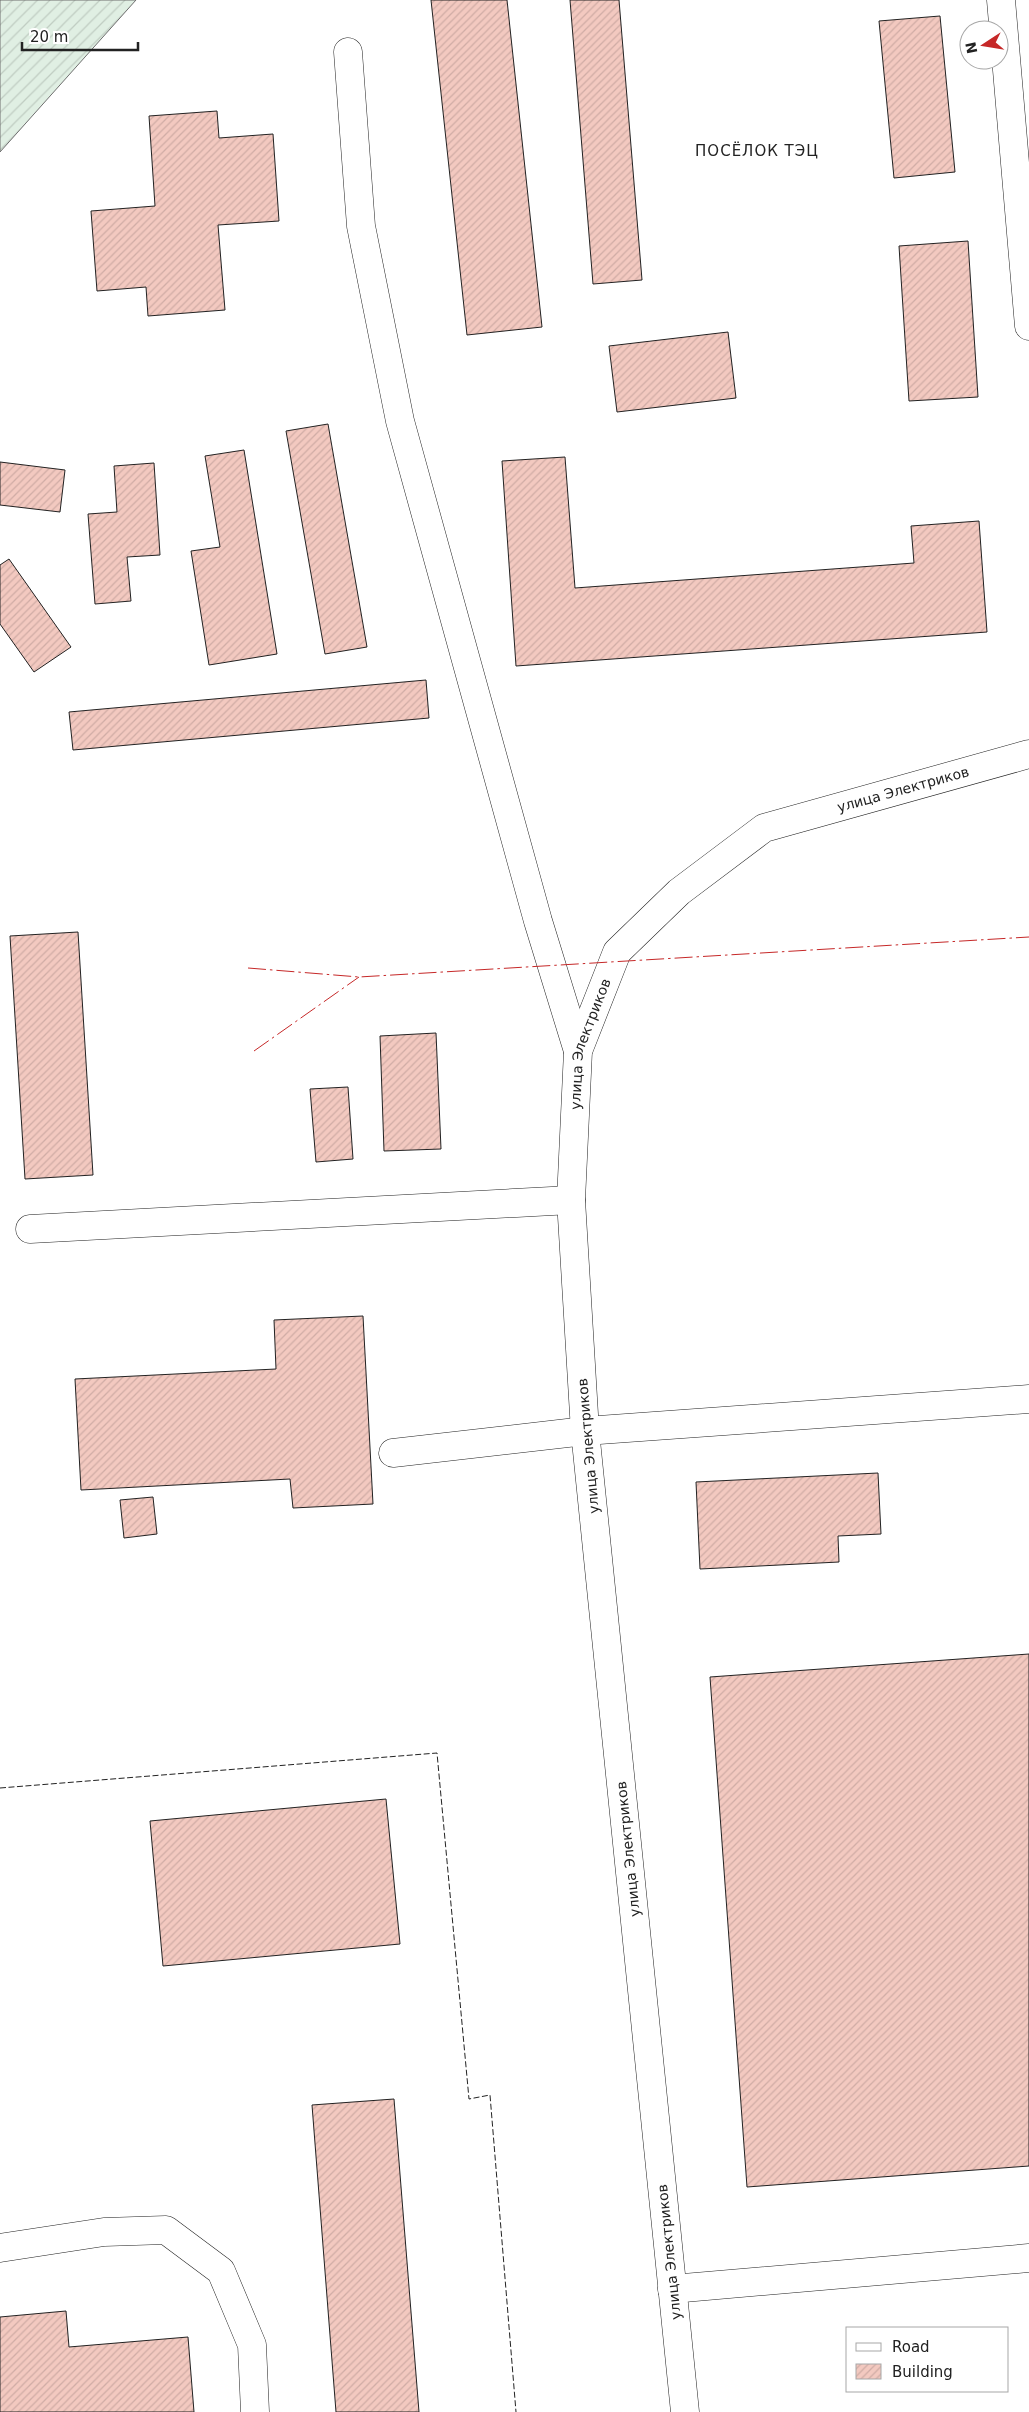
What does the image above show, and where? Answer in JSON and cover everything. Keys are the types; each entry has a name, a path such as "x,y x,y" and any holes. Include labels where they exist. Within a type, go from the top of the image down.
{"street":[{"path":"1001,0 1029,326"},
{"path":"348,52 361,226 400,421 538,921 578,1051"},
{"name":"улица Электриков","path":"685,2412 585,1431 571,1200 578,1051 616,952 679,892 764,828 1029,754"},
{"path":"30,1229 571,1200"},
{"path":"393,1452 585,1431 1029,1399"},
{"path":"0,2248 104,2232 166,2230 220,2271 252,2345 255,2412"},
{"path":"672,2288 1029,2258"}],"green space":[{"path":"0,0 136,0 0,152"}],"building":[{"path":"431,0 507,0 542,327 467,335"},
{"path":"570,0 619,0 642,280 593,284"},
{"path":"940,16 955,172 894,178 879,21"},
{"path":"217,111 219,138 273,134 279,221 218,225 225,310 148,316 146,287 97,291 91,211 155,206 149,116"},
{"path":"968,241 978,397 909,401 899,246"},
{"path":"728,332 736,398 617,412 609,346"},
{"path":"328,424 367,647 325,654 286,431"},
{"path":"244,450 277,654 209,665 191,551 220,547 205,456"},
{"path":"565,457 575,588 914,563 911,526 979,521 987,632 516,666 502,461"},
{"path":"0,462 65,470 60,512 0,505"},
{"path":"154,463 160,555 127,557 131,601 95,604 88,514 117,512 114,466"},
{"path":"9,559 71,647 34,672 0,624 0,565"},
{"path":"426,680 429,718 73,750 69,712"},
{"path":"78,932 93,1175 25,1179 10,936"},
{"path":"436,1033 441,1149 384,1151 380,1036"},
{"path":"348,1087 353,1159 316,1162 310,1089"},
{"path":"363,1316 373,1504 293,1508 290,1479 81,1490 75,1379 276,1369 274,1320"},
{"path":"878,1473 881,1534 838,1536 839,1562 700,1569 696,1482"},
{"path":"153,1497 157,1534 124,1538 120,1500"},
{"path":"1029,1654 1029,2166 747,2187 710,1677"},
{"path":"386,1799 400,1944 163,1966 150,1821"},
{"path":"394,2099 419,2412 336,2412 312,2105"},
{"path":"66,2311 69,2347 188,2337 194,2412 0,2412 0,2317"}],"fence":[{"path":"0,1788 437,1753 469,2099 490,2095 516,2412"}],"power":[{"path":"248,968 359,977 1029,937"},
{"path":"254,1051 359,977"}],"district":[{"name":"ПОСЁЛОК ТЭЦ","path":"757,151"}]}
